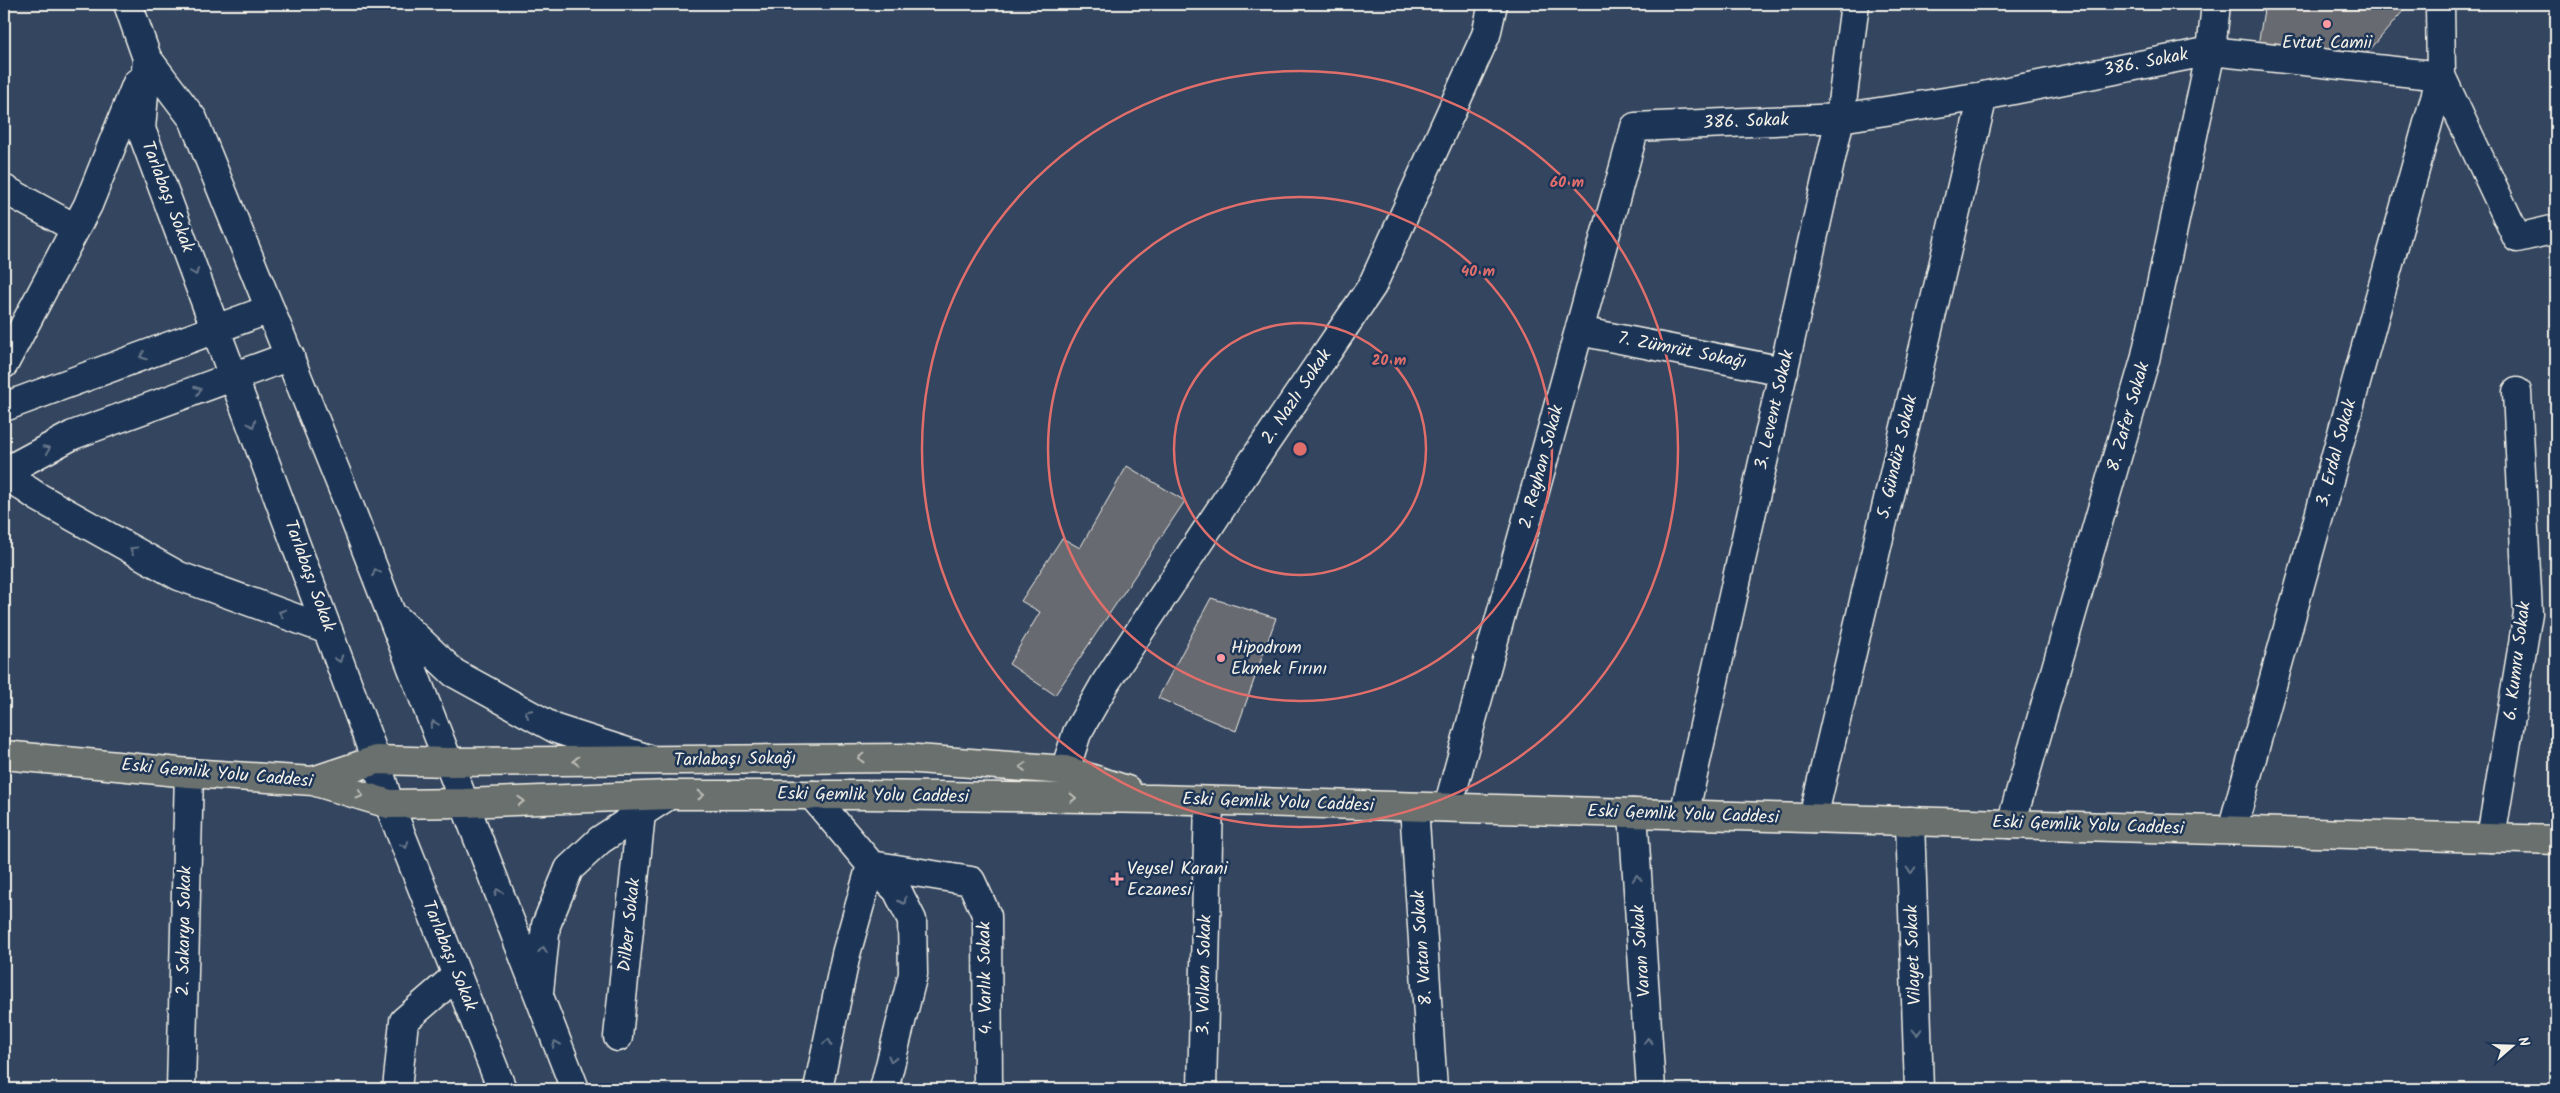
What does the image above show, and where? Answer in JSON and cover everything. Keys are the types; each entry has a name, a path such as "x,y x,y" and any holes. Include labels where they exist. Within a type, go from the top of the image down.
{"main road":[{"name":"Eski Gemlik Yolu Caddesi","path":"4,755 189,773 313,781 389,804 669,795 1155,799 2556,840"},
{"name":"Tarlabaşı Sokağı","path":"313,781 376,760 448,762 904,758 1065,770 1155,799"}],"street":[{"path":"128,4 147,58 193,120 290,356 392,614 538,998 575,1089"},
{"name":"2. Nazlı Sokak","path":"1065,770 1077,732 1106,682 1372,286 1486,35 1493,4"},
{"name":"3. Levent Sokak","path":"1684,815 1840,118 1855,4"},
{"name":"8. Zafer Sokak","path":"2011,824 2145,360 2211,51 2216,4"},
{"path":"2440,4 2442,76 2517,238 2556,229"},
{"name":"386. Sokak","path":"1635,127 1840,118 1983,96 2211,51 2442,76"},
{"path":"4,364 88,205 147,58"},
{"name":"Tarlabaşı Sokak","path":"147,58 141,129 235,377 376,760 389,804 502,1089"},
{"name":"3. Erdal Sokak","path":"2232,830 2442,76"},
{"name":"5. Gündüz Sokak","path":"1813,818 1983,96"},
{"name":"2. Reyhan Sokak","path":"1448,808 1635,127"},
{"path":"4,189 75,228"},
{"path":"4,407 270,309"},
{"name":"7. Zümrüt Sokağı","path":"1580,331 1784,371"},
{"path":"290,356 73,435 4,473 38,497 179,576 328,630"},
{"name":"6. Kumru Sokak","path":"2491,838 2528,613 2517,392"},
{"path":"392,614 454,673 556,729 655,761"},
{"name":"2. Sakarya Sokak","path":"181,1089 189,773"},
{"path":"538,998 546,925 569,869 600,840 669,795"},
{"path":"812,795 871,865 897,890 912,920 913,974 884,1089"},
{"name":"3. Volkan Sokak","path":"1202,1089 1209,801"},
{"name":"8. Vatan Sokak","path":"1414,807 1432,1089"},
{"name":"Dilber Sokak","path":"618,1036 641,813"},
{"name":"Varan Sokak","path":"1633,813 1651,1089"},
{"name":"Vilayet Sokak","path":"1910,821 1919,1089"},
{"path":"818,1089 846,954 871,865"},
{"name":"4. Varlık Sokak","path":"871,865 971,881 987,916 988,1089"},
{"path":"397,1089 404,1021 456,976"}],"building":[{"name":"Evtut Camii","path":"2265,4 2409,4 2357,65 2258,45"},
{"path":"1127,466 1185,501 1055,695 1009,664 1040,612 1021,601 1062,538 1080,548"},
{"name":"Hipodrom Ekmek Fırını","path":"1211,598 1276,618 1236,731 1158,698"}],"place":[{"name":"Evtut Camii","path":"2327,24"},
{"name":"Hipodrom Ekmek Fırını","path":"1221,658"},
{"name":"Veysel Karani Eczanesi","path":"1117,879"}]}
